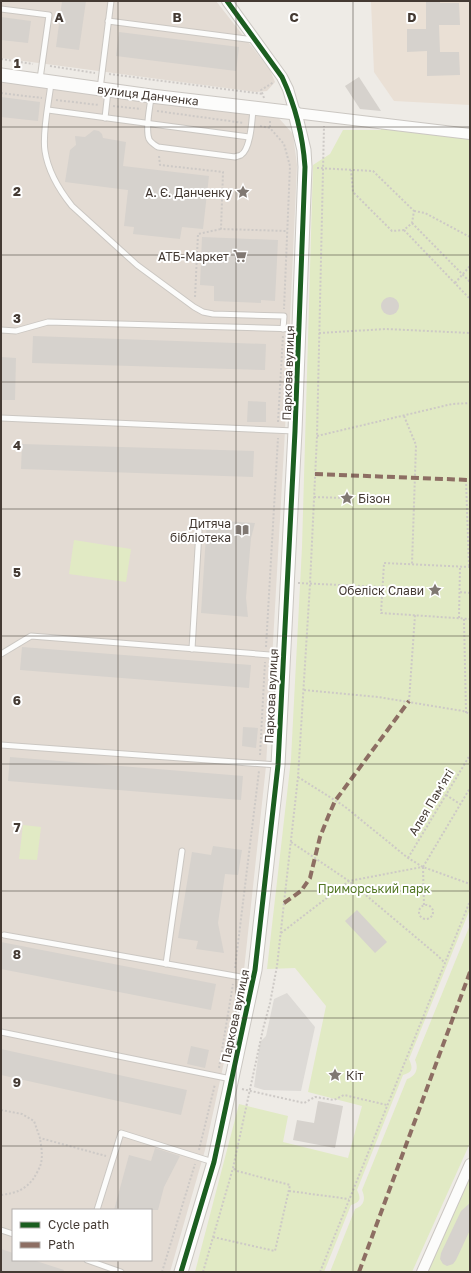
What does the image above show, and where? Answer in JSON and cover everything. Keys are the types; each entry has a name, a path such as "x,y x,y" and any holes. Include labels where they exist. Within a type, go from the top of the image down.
{"street":[{"path":"227,1 282,77 288,89 295,113 470,134"},
{"name":"вулиця Данченка","path":"1,75 152,96 295,113"},
{"name":"Паркова вулиця","path":"181,1272 214,1162 255,970 278,765 295,431 306,167 304,150 295,113"},
{"path":"422,1272 470,1164"}],"lane":[{"path":"105,118 102,74 111,1"},
{"path":"1,8 49,15 42,65 46,81 48,110 44,139 45,151 50,170 66,198 128,258 194,307 203,312 213,314 284,316 283,329"},
{"path":"108,21 256,40"},
{"path":"152,96 148,124 149,139 152,144 158,147 235,157 241,155 248,145 253,108"},
{"path":"48,110 249,137"},
{"path":"1,330 16,331 48,322 299,329"},
{"path":"1,418 295,431"},
{"path":"192,648 199,531"},
{"path":"1,654 31,636 284,656"},
{"path":"1,745 278,765"},
{"path":"166,964 182,851"},
{"path":"4,935 253,980"},
{"path":"1,1032 232,1080"},
{"path":"97,1209 121,1133 214,1162"},
{"path":"1,1230 12,1234"},
{"path":"90,1261 121,1272"}],"path":[{"path":"1,59 102,74 263,94"},
{"path":"158,147 160,165 223,172 221,229"},
{"path":"316,168 373,171 414,211 425,213 470,237"},
{"path":"203,1272 233,1168 249,1091 270,1003 277,966 291,842 298,777 304,690 317,436 322,169"},
{"path":"351,170 353,192 392,231 404,230 412,223 414,211"},
{"path":"412,223 470,282"},
{"path":"194,307 198,234 221,229 287,231"},
{"path":"404,230 470,299"},
{"path":"455,283 470,266"},
{"path":"162,1272 197,1157 217,1077 234,976 260,764 283,329"},
{"path":"319,333 386,329 470,333"},
{"path":"317,436 452,404 470,403"},
{"path":"404,416 416,445 412,564"},
{"path":"466,480 469,567 384,563 381,613 470,619"},
{"path":"314,497 345,498"},
{"path":"459,618 460,567"},
{"path":"269,582 382,587"},
{"path":"460,592 470,593"},
{"path":"409,701 415,615"},
{"path":"464,619 466,713"},
{"path":"304,690 409,701 470,714"},
{"path":"298,777 344,806 408,858 423,867 470,884"},
{"path":"424,906 431,907 433,911 432,916 429,919 422,918 419,915 420,909 424,906 423,867 470,788"},
{"path":"446,795 460,804"},
{"path":"291,842 349,881 445,963"},
{"path":"280,933 349,881 423,867"},
{"path":"320,1272 470,901"},
{"path":"249,1091 304,1103 315,1096 334,1100 344,1095 388,1105"},
{"path":"1,1110 22,1114 34,1121 40,1138 42,1151 41,1164 27,1187 11,1194 1,1195"},
{"path":"40,1138 113,1158"},
{"path":"213,1236 275,1251 290,1185 237,1171 233,1168"},
{"path":"289,1191 350,1199"}],"shaded area":[{"path":"1,1 216,1 270,70 275,82 267,91 256,92 1,58"},
{"path":"371,1 470,1 470,105 394,101 374,72"},
{"path":"1,78 276,115 293,134 297,165 285,431 266,766 244,970 205,1150 170,1272 1,1272"},
{"path":"287,993 315,1027 301,1091 264,1090 254,1087 260,1042 266,1036 274,999"}],"green space":[{"name":"Приморський парк","path":"381,124 470,135 470,909 409,1059 411,1069 403,1075 357,1190 359,1199 357,1203 351,1205 324,1272 195,1272 239,1104 288,1116 283,1142 348,1158 362,1106 308,1092 326,1006 295,968 267,969 291,759 302,547 313,165 330,154 343,130 381,130"},
{"path":"74,540 131,549 126,582 69,574"},
{"path":"23,825 41,827 37,860 19,859"},
{"path":"470,925 470,1143 412,1272 330,1272 355,1209 358,1208 363,1202 364,1196 362,1190 407,1079 415,1074 417,1066 415,1060"},
{"path":"470,1173 470,1272 426,1272"}],"building":[{"path":"62,1 86,1 79,50 56,47"},
{"path":"426,1 459,3 460,25 439,25 440,52 459,52 460,75 427,76 427,51 407,52 407,29 426,29"},
{"path":"1,17 31,21 28,43 1,40"},
{"path":"119,32 239,47 236,71 116,56"},
{"path":"359,77 381,111 360,109 345,86"},
{"path":"1,97 40,102 38,121 1,117"},
{"path":"94,130 99,131 103,138 126,142 123,166 209,176 203,229 182,227 180,239 133,234 134,227 124,226 128,190 65,182 70,150 76,145 75,136 85,137"},
{"path":"202,237 278,240 275,301 261,300 261,303 214,301 214,286 200,285"},
{"path":"390,297 396,300 399,306 396,312 390,315 384,312 381,306 384,300"},
{"path":"33,336 266,344 265,370 32,363"},
{"path":"1,357 16,358 15,400 1,400"},
{"path":"248,401 266,402 266,422 247,422"},
{"path":"22,444 254,451 253,477 21,469"},
{"path":"207,520 255,523 251,538 246,598 248,617 201,613"},
{"path":"22,647 251,665 249,688 20,670"},
{"path":"243,727 258,728 256,748 242,746"},
{"path":"10,757 243,776 241,800 8,781"},
{"path":"213,846 242,850 238,875 225,874 218,923 224,953 196,949 198,941 178,938 192,852 211,855"},
{"path":"357,910 387,942 375,953 345,921"},
{"path":"1,942 216,984 211,1010 1,969"},
{"path":"191,1046 209,1050 205,1068 187,1064"},
{"path":"1,1049 187,1090 181,1115 1,1075"},
{"path":"318,1101 343,1106 335,1148 293,1140 297,1120 314,1123"},
{"path":"155,1148 180,1156 164,1187 158,1210 114,1209 129,1155 151,1161"},
{"path":"470,1203 470,1230 456,1260 453,1264 447,1266 443,1264 440,1259 441,1253 461,1211"},
{"path":"1,1249 12,1253 12,1261 36,1261 64,1270 63,1272 1,1272"}],"marked path":[{"path":"315,474 470,480"},
{"path":"284,903 301,891 310,878 320,837 335,801 409,701"},
{"path":"359,1272 470,972"}],"cycle path":[{"path":"181,1272 214,1162 255,970 278,765 295,431 305,167 298,121 282,77 227,1"}],"place":[{"name":"А. Є. Данченку","path":"243,192"},
{"name":"АТБ-Маркет","path":"240,256"},
{"name":"Бізон","path":"347,498"},
{"name":"Дитяча бібліотека","path":"242,530"},
{"name":"Обеліск Cлави","path":"435,590"},
{"name":"Кіт","path":"335,1075"}]}
